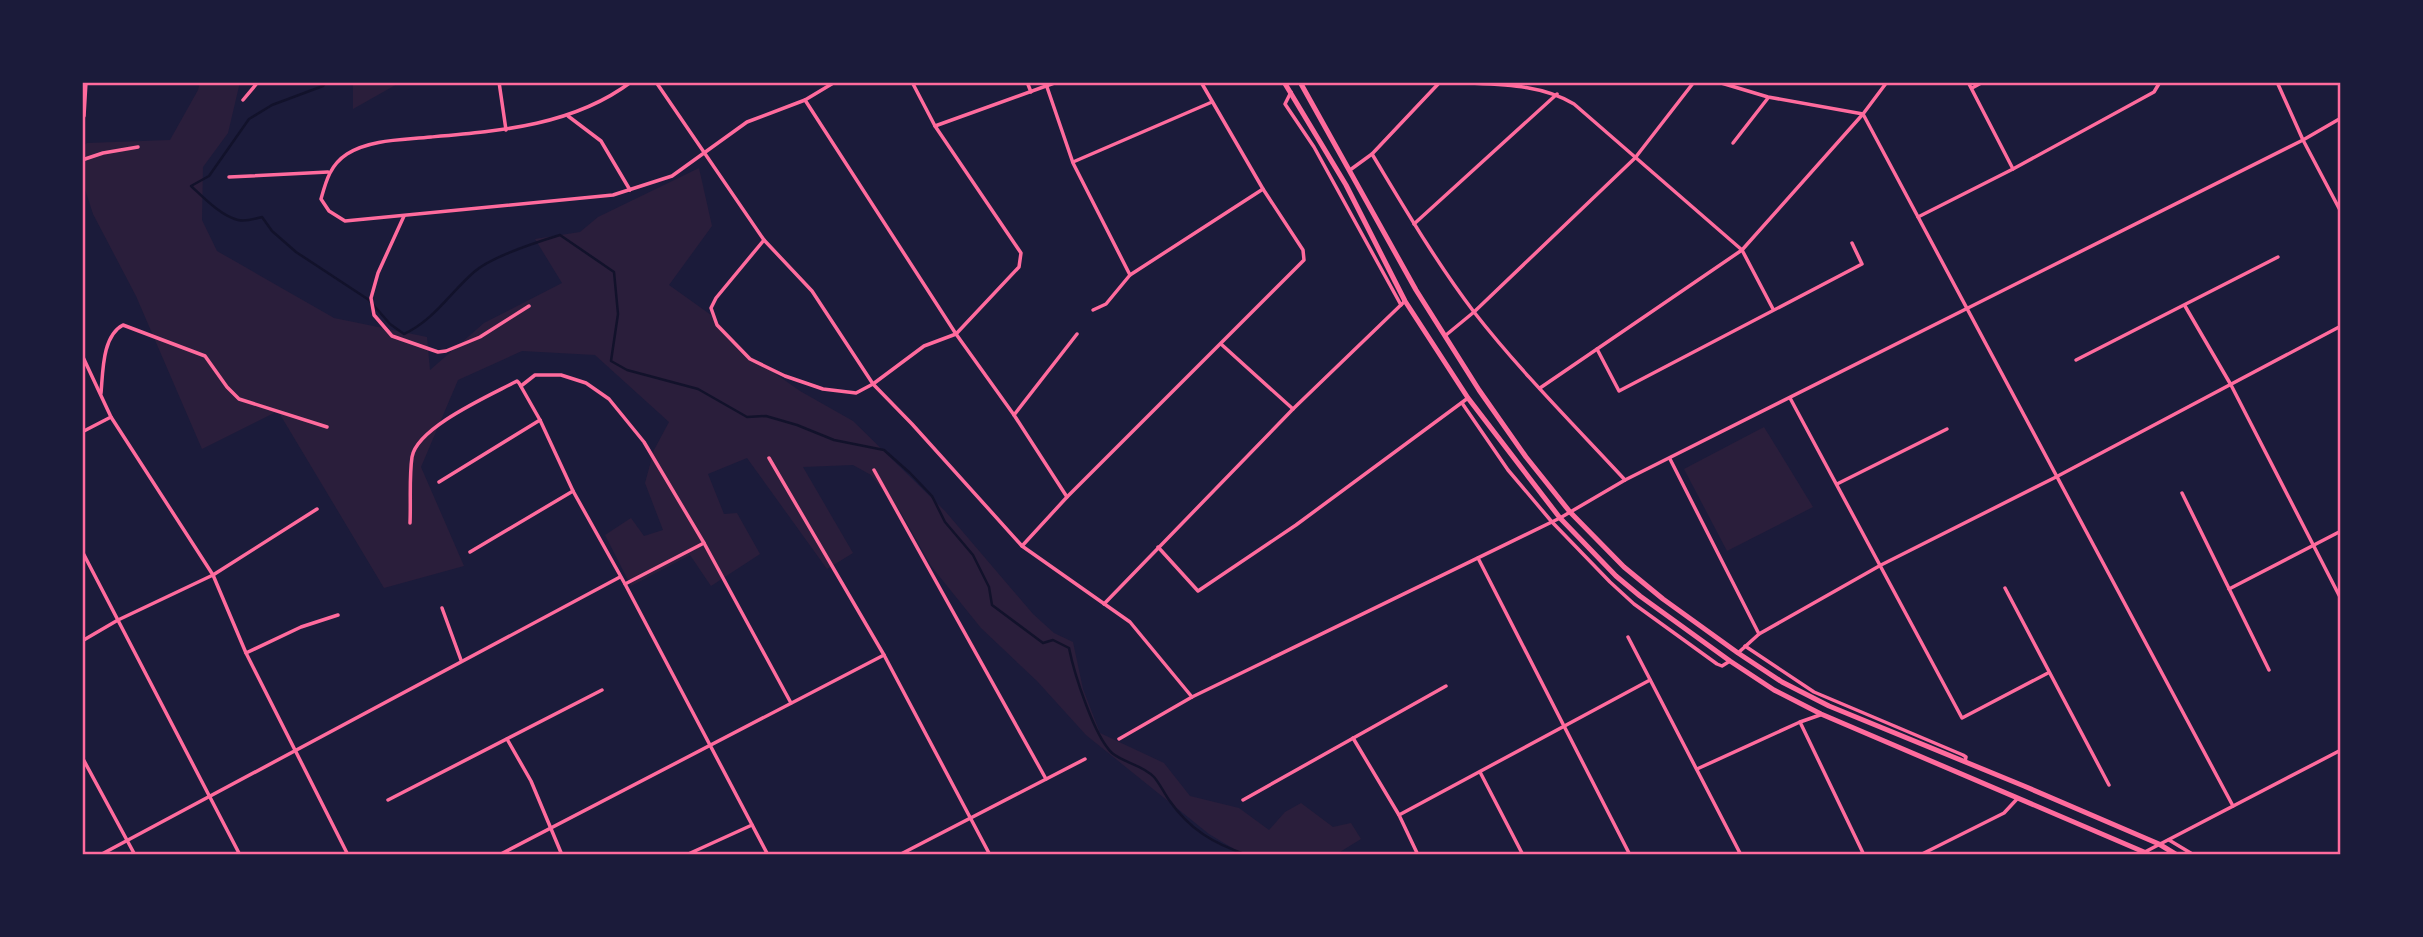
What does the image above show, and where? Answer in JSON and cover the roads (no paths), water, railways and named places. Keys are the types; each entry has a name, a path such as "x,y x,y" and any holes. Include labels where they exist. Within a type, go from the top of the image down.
{"main road":[{"path":"1284,82 1346,185 1403,303 1468,398 1560,517 1616,576 1730,661 1774,690 1821,714 2019,797 2145,854"},
{"path":"1300,82 1444,336 1526,457 1570,512 1624,567 1663,599 1782,682 1829,706 2159,844 2177,855"}],"street":[{"path":"84,116 86,82"},
{"path":"243,100 258,82"},
{"path":"499,82 506,130"},
{"path":"631,82 616,93 568,116 506,130 370,144 347,153 328,172 321,199 329,211 345,221 613,195 672,176 747,122 804,100 835,82"},
{"path":"656,82 764,240 811,291 873,384 1022,546 1130,622 1192,697"},
{"path":"764,240 711,307 717,325 750,359 785,376 823,389 856,393 873,384 924,346 957,334 1019,267 1021,253 935,126 912,82"},
{"path":"1027,82 1031,92"},
{"path":"935,126 1057,82"},
{"path":"1022,546 1067,497 1304,260 1303,250 1263,189 1201,82"},
{"path":"1350,170 1372,153 1440,82"},
{"path":"1450,82 1536,89 1557,94 1574,104 1742,250 1773,309"},
{"path":"1444,336 1474,312 1635,158 1694,82"},
{"path":"1718,82 1768,97 1863,114"},
{"path":"1539,388 1742,250 1863,114 1887,82"},
{"path":"1968,82 2013,169"},
{"path":"1972,88 1983,82"},
{"path":"1918,217 2154,92 2160,82"},
{"path":"2277,82 2302,140 2341,212"},
{"path":"1047,87 1073,163 1130,275"},
{"path":"1104,604 1293,409 1403,303 1314,147 1285,104 1291,92"},
{"path":"1414,224 1557,94"},
{"path":"1733,143 1768,97"},
{"path":"804,100 1067,497"},
{"path":"1073,163 1212,102"},
{"path":"1863,114 2233,806"},
{"path":"568,116 601,141 629,190"},
{"path":"1119,739 1192,697 1552,522 1625,480 1968,310 2341,118"},
{"path":"82,160 138,147"},
{"path":"1372,153 1414,224 1474,312 1539,388 1625,480"},
{"path":"229,177 328,172"},
{"path":"1338,190 1346,185"},
{"path":"1093,310 1106,304 1130,275 1263,189"},
{"path":"404,216 377,272 371,298 374,316 392,336 438,352 446,351 480,337 529,306"},
{"path":"1597,349 1619,391 1862,264 1852,243"},
{"path":"2076,360 2278,257"},
{"path":"2185,306 2231,385 2341,599"},
{"path":"101,395 106,351 116,328 123,325 205,356 239,399 327,427"},
{"path":"1738,653 1759,634 1881,565 2056,477 2341,326"},
{"path":"1014,415 1076,334"},
{"path":"1221,344 1293,409"},
{"path":"82,355 111,416 213,575 246,653 348,855"},
{"path":"520,387 536,376 561,375 586,383 609,399 644,442 704,544 791,703"},
{"path":"410,523 412,455 422,439 458,411 517,381 768,855"},
{"path":"1158,547 1198,591 1296,525 1468,398"},
{"path":"1790,398 1962,718 2048,673"},
{"path":"1462,402 1508,470 1552,522 1610,582 1634,604 1717,664 1722,666 1730,661"},
{"path":"82,432 111,416"},
{"path":"439,482 540,420"},
{"path":"1837,484 1947,429"},
{"path":"769,458 884,655 990,855"},
{"path":"1670,458 1759,634"},
{"path":"874,470 1046,779"},
{"path":"470,552 573,491"},
{"path":"2182,493 2269,670"},
{"path":"82,641 118,620 213,575 317,509"},
{"path":"2229,589 2341,531"},
{"path":"625,584 704,544"},
{"path":"82,551 240,855"},
{"path":"1478,558 1630,855"},
{"path":"100,855 620,577"},
{"path":"2005,588 2109,785"},
{"path":"1634,604 1640,596"},
{"path":"442,608 461,660"},
{"path":"246,653 300,627 338,615"},
{"path":"1628,636 1741,855"},
{"path":"1745,646 1814,692 1963,755 1966,757 1965,762"},
{"path":"499,855 884,655"},
{"path":"1399,815 1650,680"},
{"path":"1243,800 1446,686"},
{"path":"388,800 602,690"},
{"path":"1696,769 1821,714"},
{"path":"1800,722 1864,855"},
{"path":"1353,737 1399,815 1418,855"},
{"path":"507,739 531,782 562,855"},
{"path":"2145,854 2159,844 2341,750"},
{"path":"82,757 135,855"},
{"path":"899,855 1085,759"},
{"path":"1480,772 1523,855"},
{"path":"1920,855 2004,813 2019,797"},
{"path":"686,855 752,825"},
{"path":"2168,840 2194,855"}],"waterway":[{"path":"326,82 323,86 272,105 249,119 209,176 191,186 225,215 244,221 262,217 272,231 296,252 369,300 390,324 404,334 433,314 482,266 515,250 560,235 614,272 618,314 611,361 627,370 698,389 747,417 766,416 834,440 884,450 932,496 945,522 973,555 989,587 992,605 1043,643 1053,640 1069,648 1092,719 1112,753 1150,773 1185,820 1194,827 1223,846 1247,855"}]}
